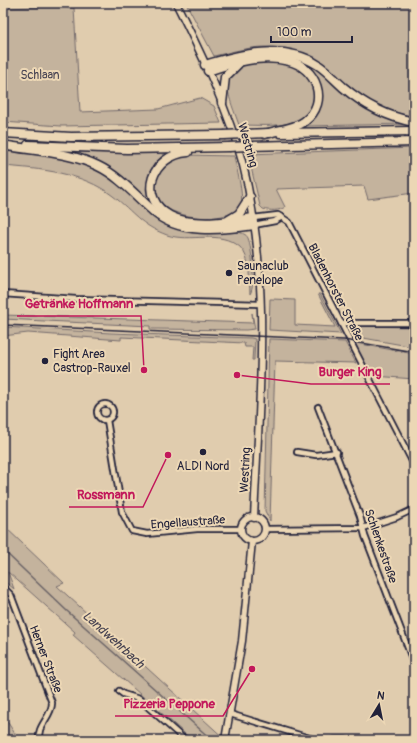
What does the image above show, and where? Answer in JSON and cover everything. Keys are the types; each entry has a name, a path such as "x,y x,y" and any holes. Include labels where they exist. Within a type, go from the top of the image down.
{"highway":[{"path":"207,68 243,54 264,53 291,55 317,65 364,102 390,115 414,122"},
{"path":"207,68 269,58 289,61 306,68 316,82 318,101 311,115 300,124 265,134"},
{"path":"222,103 225,77 233,67 241,62"},
{"path":"3,133 71,137 414,131"},
{"path":"3,144 127,149 414,142"},
{"path":"3,144 71,156 98,166 116,177 153,212 176,225 205,229 253,222"},
{"path":"208,148 172,155 158,165 154,173 152,193 157,205 171,217 194,222 253,222"},
{"path":"226,222 239,214 250,197"}],"main road":[{"name":"Westring","path":"176,3 222,103 243,165 250,197 261,304 261,372 254,518"},
{"path":"254,518 263,522 265,529 260,538 252,541 245,538 241,529 247,520 254,518"},
{"path":"226,738 247,601 252,541"}],"street":[{"path":"253,222 274,215 282,217"},
{"path":"253,222 275,221 282,217"},
{"name":"Bladenhorster Straße","path":"282,217 289,222 414,465"},
{"path":"3,294 76,299 261,304"},
{"path":"340,323 414,323"},
{"name":"Schlenkestraße","path":"318,407 337,452 363,528 411,656 414,668"},
{"name":"Engellaustraße","path":"107,420 122,512 132,531 147,534 196,530 241,529"},
{"path":"297,452 316,455 337,452"},
{"path":"265,529 363,528 397,517 414,509"},
{"name":"Herner Straße","path":"3,586 11,595 52,704 39,732 40,740"},
{"path":"119,691 123,694 139,699 185,740"},
{"path":"230,714 316,740"},
{"path":"335,740 346,740"}],"green space":[{"path":"186,3 414,3 414,117 393,112 374,103 324,66 299,52 284,48 259,47 214,56"},
{"name":"Schlaan","path":"68,6 68,8 74,8 80,112 158,109 200,98 214,106 221,123 61,126 3,122 3,8"},
{"path":"258,62 289,64 300,68 310,78 314,93 313,100 306,113 301,118 294,122 282,125 239,125 229,93 228,84 230,77 235,71 244,66"},
{"path":"304,62 314,65 341,88 411,124 301,126 318,101 320,94 318,80"},
{"path":"414,148 414,193 368,199 364,186 276,189 285,207 274,210 263,209 260,206 248,154"},
{"path":"3,151 50,156 94,169 121,186 151,216 173,228 189,231 238,232 244,234 248,238 252,258 253,283 250,294 249,269 244,251 232,242 214,237 186,238 167,235 150,227 113,196 88,182 46,170 3,166"},
{"path":"70,152 167,152 152,167 149,174 150,189 162,215 83,157"},
{"path":"185,155 234,156 241,187 242,200 241,204 235,211 223,216 207,218 174,212 162,204 155,193 158,174 167,163 175,158"},
{"path":"318,294 320,294 341,334 269,330 270,299 295,300 295,325 335,327"},
{"path":"252,313 255,329 246,330 150,329 150,326 3,319 3,315 253,323"},
{"path":"354,326 414,327 414,347 352,336 349,328"},
{"path":"3,327 111,333 251,338 255,339 254,360 252,360 253,347 245,347 244,343 121,337 121,340 28,333 3,336"},
{"path":"269,339 345,342 356,363 275,361 270,521 265,511"},
{"path":"355,343 414,354 414,379 375,376 363,361"},
{"path":"3,525 64,583 57,586 226,740 192,740 73,635 75,632 8,572 14,589 3,580"},
{"path":"3,715 19,740 3,740"}],"waterway":[{"name":"Landwehrbach","path":"3,550 67,611 212,740"}],"railway":[{"path":"3,325 344,340 414,352"}],"place":[{"name":"Saunaclub Penelope","path":"229,273"},
{"name":"Fight Area Castrop-Rauxel","path":"45,361"},
{"name":"Getränke Hoffmann","path":"144,370"},
{"name":"Burger King","path":"237,375"},
{"name":"ALDI Nord","path":"203,452"},
{"name":"Rossmann","path":"168,455"},
{"name":"Pizzeria Peppone","path":"252,669"}]}
